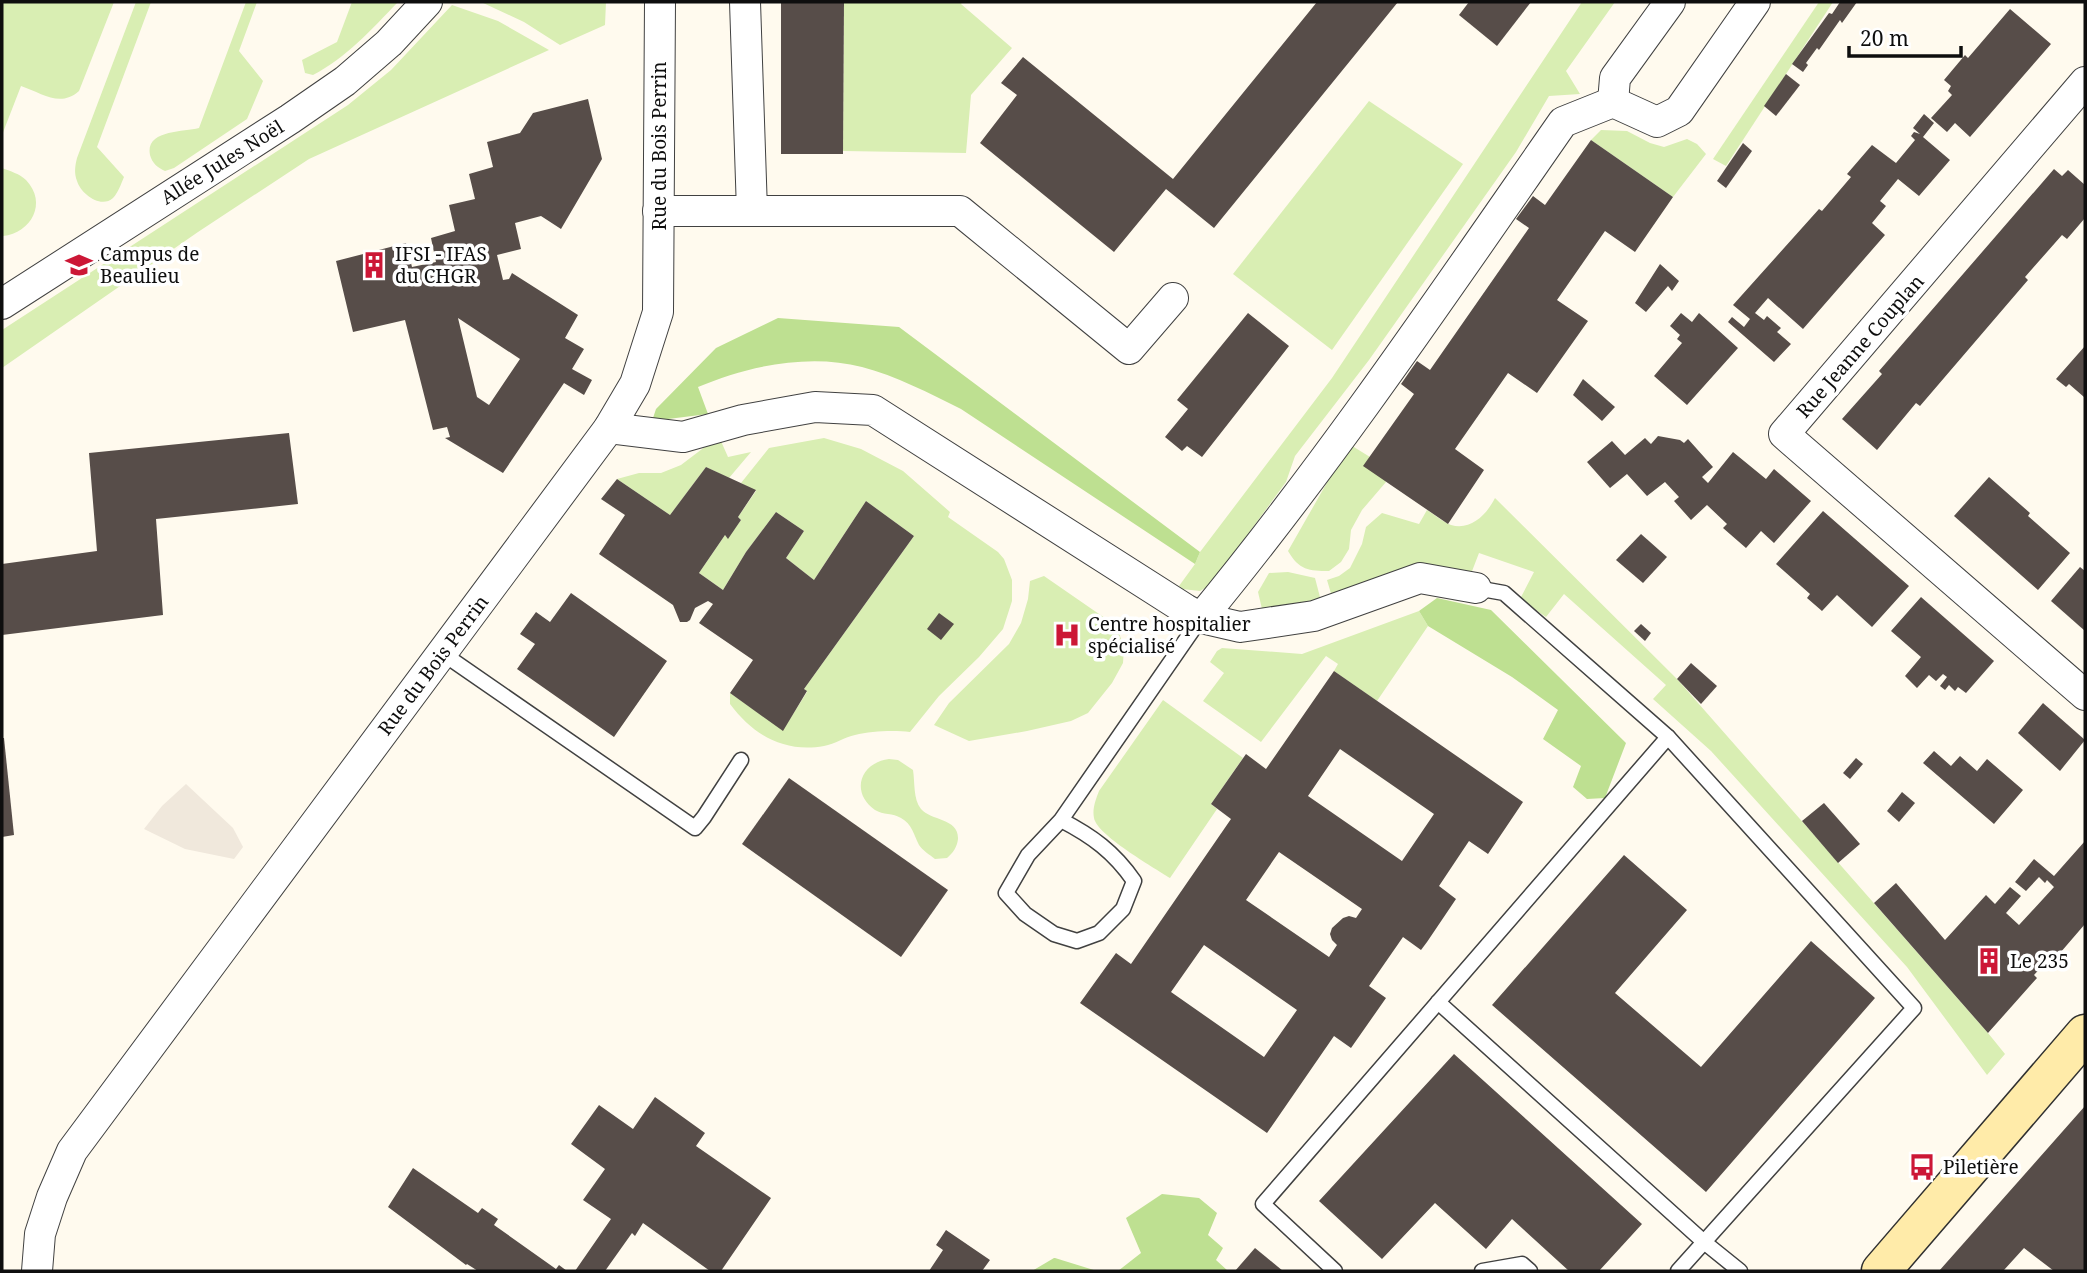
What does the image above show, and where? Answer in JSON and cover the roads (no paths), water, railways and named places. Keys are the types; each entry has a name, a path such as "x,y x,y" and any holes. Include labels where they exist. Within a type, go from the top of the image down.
{"main road":[{"path":"1881,1271 2085,1034"}],"street":[{"name":"Allée Jules Noël","path":"2,304 345,81 389,43 427,2"},
{"name":"Rue du Bois Perrin","path":"37,1271 40,1234 51,1197 72,1151 609,428 635,384 658,312 660,2"},
{"path":"745,2 752,211"},
{"path":"1613,102 1615,78 1670,2"},
{"path":"1201,618 1359,413 1563,122 1613,102 1657,122 1679,111 1755,2"},
{"name":"Rue Jeanne Couplan","path":"2085,82 1784,433 2085,695"},
{"path":"658,211 960,211 1129,349 1172,298"},
{"path":"609,428 683,437 743,421 815,407 873,410 1201,618 1240,627 1314,616 1420,578 1476,588"}],"lane":[{"path":"1476,588 1504,593 1668,737 1914,1008 1678,1271"},
{"path":"1061,820 1100,844 1120,861 1134,881 1123,909 1099,933 1077,941 1054,934 1025,914 1006,893 1028,855 1061,820 1201,618"},
{"path":"442,653 695,828 741,760"},
{"path":"1335,1271 1263,1204 1668,737"},
{"path":"1438,1002 1704,1242 1740,1271"},
{"path":"1482,1271 1522,1264 1530,1271"}],"place":[{"name":"Campus de Beaulieu","path":"79,265"},
{"name":"IFSI - IFAS du CHGR","path":"374,265"},
{"name":"Centre hospitalier spécialisé","path":"1067,635"},
{"name":"Le 235","path":"1989,961"},
{"name":"Piletière","path":"1922,1167"}]}
